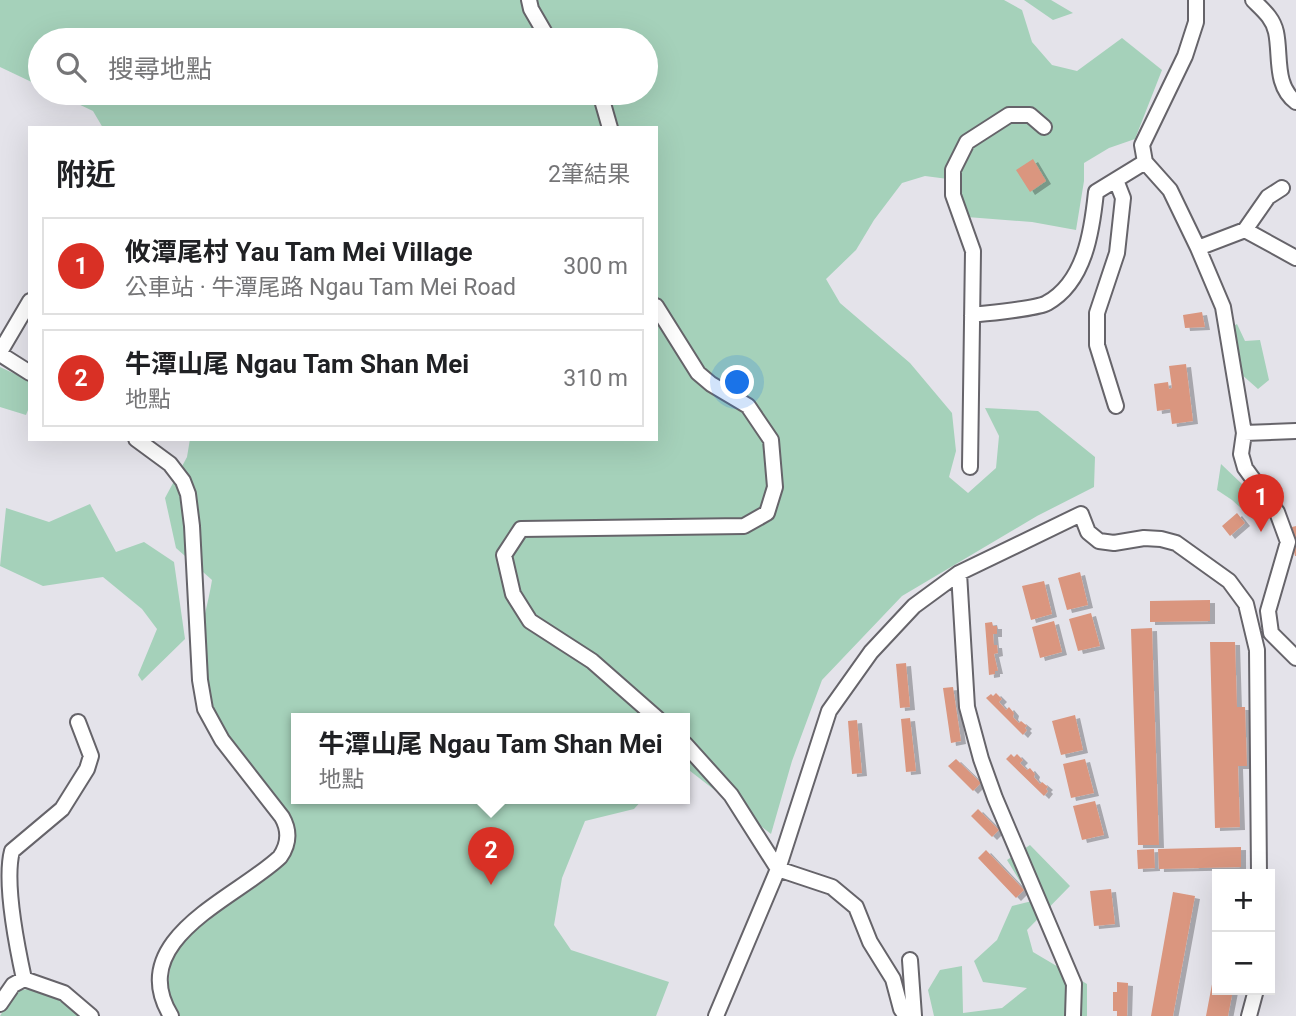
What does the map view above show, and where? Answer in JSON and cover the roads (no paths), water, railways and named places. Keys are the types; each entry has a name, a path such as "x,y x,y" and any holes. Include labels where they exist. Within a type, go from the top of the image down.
{"street":[{"path":"529,0 542,28"},
{"path":"1196,0 1196,22 1185,56 1142,145 1145,162 1170,190 1223,307 1244,433 1241,454 1245,468 1277,512 1288,542 1268,611 1271,633 1296,658"},
{"path":"1253,0 1273,24 1280,74 1290,97 1296,102"},
{"path":"603,105 609,126"},
{"path":"970,467 973,251 953,195 953,170 967,142 1009,115 1030,115 1044,127"},
{"path":"972,315 1046,304 1067,286 1087,251 1096,192 1145,162"},
{"path":"1116,180 1123,198 1117,253 1097,313 1097,345 1116,406"},
{"path":"1198,248 1245,230 1268,197 1282,188"},
{"path":"1245,230 1296,258"},
{"path":"28,304 0,353 28,372"},
{"path":"651,713 592,661 530,621 513,594 504,555 521,529 744,526 767,513 775,487 771,440 748,406 698,373 658,309"},
{"path":"1244,433 1296,431"},
{"path":"139,441 170,464 183,481 188,494 200,680 205,709 222,740 282,817 287,832 287,843 280,857 194,920 163,961 159,981 162,999 171,1016"},
{"path":"716,1016 778,869 829,710 871,652 914,606 958,573 1082,514 1088,532 1099,541 1114,543 1144,538 1176,543 1229,582 1246,604 1257,650 1259,869"},
{"path":"958,573 967,707 995,798 1074,984 1073,1016"},
{"path":"24,979 13,920 10,860 12,851 62,809 87,769 90,756 78,722"},
{"path":"690,749 732,795 778,869 832,887 856,907 870,942 893,979 901,1009 906,1016"},
{"path":"910,960 914,1016"},
{"path":"0,1004 13,985 24,979 64,993 91,1016"},
{"path":"1249,1016 1255,995"}],"place":[{"name":"攸潭尾村 Yau Tam Mei Village","path":"1261,532"},
{"name":"牛潭山尾 Ngau Tam Shan Mei","path":"491,885"}]}
